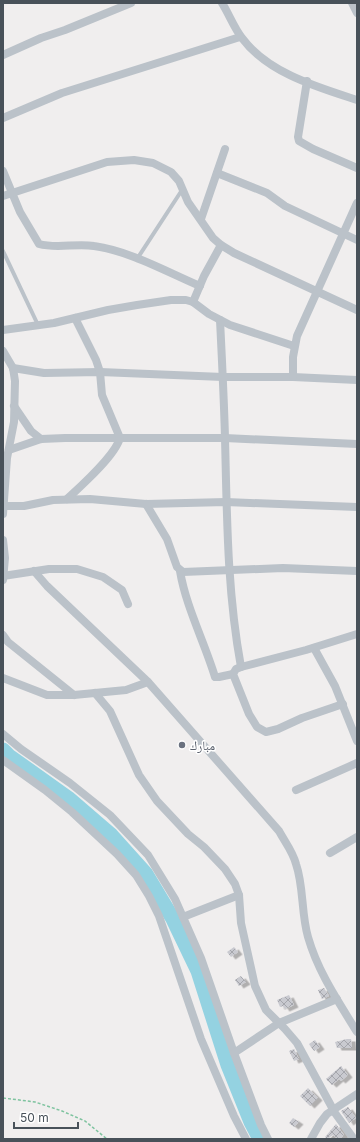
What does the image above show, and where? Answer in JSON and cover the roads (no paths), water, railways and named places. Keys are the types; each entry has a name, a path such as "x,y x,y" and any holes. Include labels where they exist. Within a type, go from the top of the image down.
{"street":[{"path":"3,55 40,38 65,30 131,3"},
{"path":"222,3 240,36 249,47 263,58 291,75 357,100"},
{"path":"352,3 357,12"},
{"path":"3,118 62,92 240,36"},
{"path":"307,81 298,137 299,141 313,150 357,168"},
{"path":"201,219 225,150"},
{"path":"3,196 107,162 134,160 153,163 171,172 179,181 188,202 213,238 221,245 234,253 357,310"},
{"path":"3,171 20,212 39,244 48,246 93,245 118,251 200,286"},
{"path":"217,173 267,193 285,206 357,240"},
{"path":"293,377 294,346 304,318 357,203"},
{"path":"194,302 200,286 221,245"},
{"path":"3,330 38,326 108,310 144,304 171,300 186,300 194,302 209,314 230,325 294,346"},
{"path":"67,499 106,459 117,446 120,438 102,396 100,372 93,352 75,318"},
{"path":"220,320 225,438 228,570 233,619 241,667"},
{"path":"3,351 13,368 16,381 14,422 9,450 3,509 67,499 104,500 146,504 226,502 357,507"},
{"path":"13,368 44,372 100,372 357,380"},
{"path":"14,406 31,431 40,439"},
{"path":"9,450 40,439 225,438 357,444"},
{"path":"146,504 167,539 174,562 180,571 183,589 208,652 215,677 233,674 236,669 241,667 314,648 357,634"},
{"path":"3,540 5,558 3,580"},
{"path":"180,571 186,573 282,568 357,571"},
{"path":"3,576 49,569 77,569 103,577 122,590 128,604"},
{"path":"34,571 47,586 148,682 279,831 297,864 307,935 313,953 321,973 357,1032"},
{"path":"3,634 8,642 74,695"},
{"path":"314,648 335,686 357,741"},
{"path":"233,674 249,714 258,727 266,732 278,729 302,718 343,704"},
{"path":"3,678 47,695 74,695 126,690 148,682"},
{"path":"95,693 110,711 139,775 157,801 188,834 204,847 225,869 235,884 239,895 241,923 255,986 266,1010 297,1044 333,1109 354,1139"},
{"path":"3,734 21,750 70,783 110,815 148,855 175,899 201,958 234,1053 268,1139"},
{"path":"3,760 45,790 72,812 128,865 142,885 159,916 201,1038 234,1116 246,1139"},
{"path":"296,790 357,763"},
{"path":"330,853 357,837"},
{"path":"183,917 239,895"},
{"path":"234,1053 279,1023 337,999"},
{"path":"311,1139 320,1122 327,1114 357,1094"}],"lane":[{"path":"137,259 182,190"},
{"path":"3,251 38,326"}],"waterway":[{"path":"3,750 9,756 68,798 111,835 146,874 173,919 198,971 228,1065 251,1122 260,1139"}],"place":[{"name":"مبارك","path":"182,745"}]}
